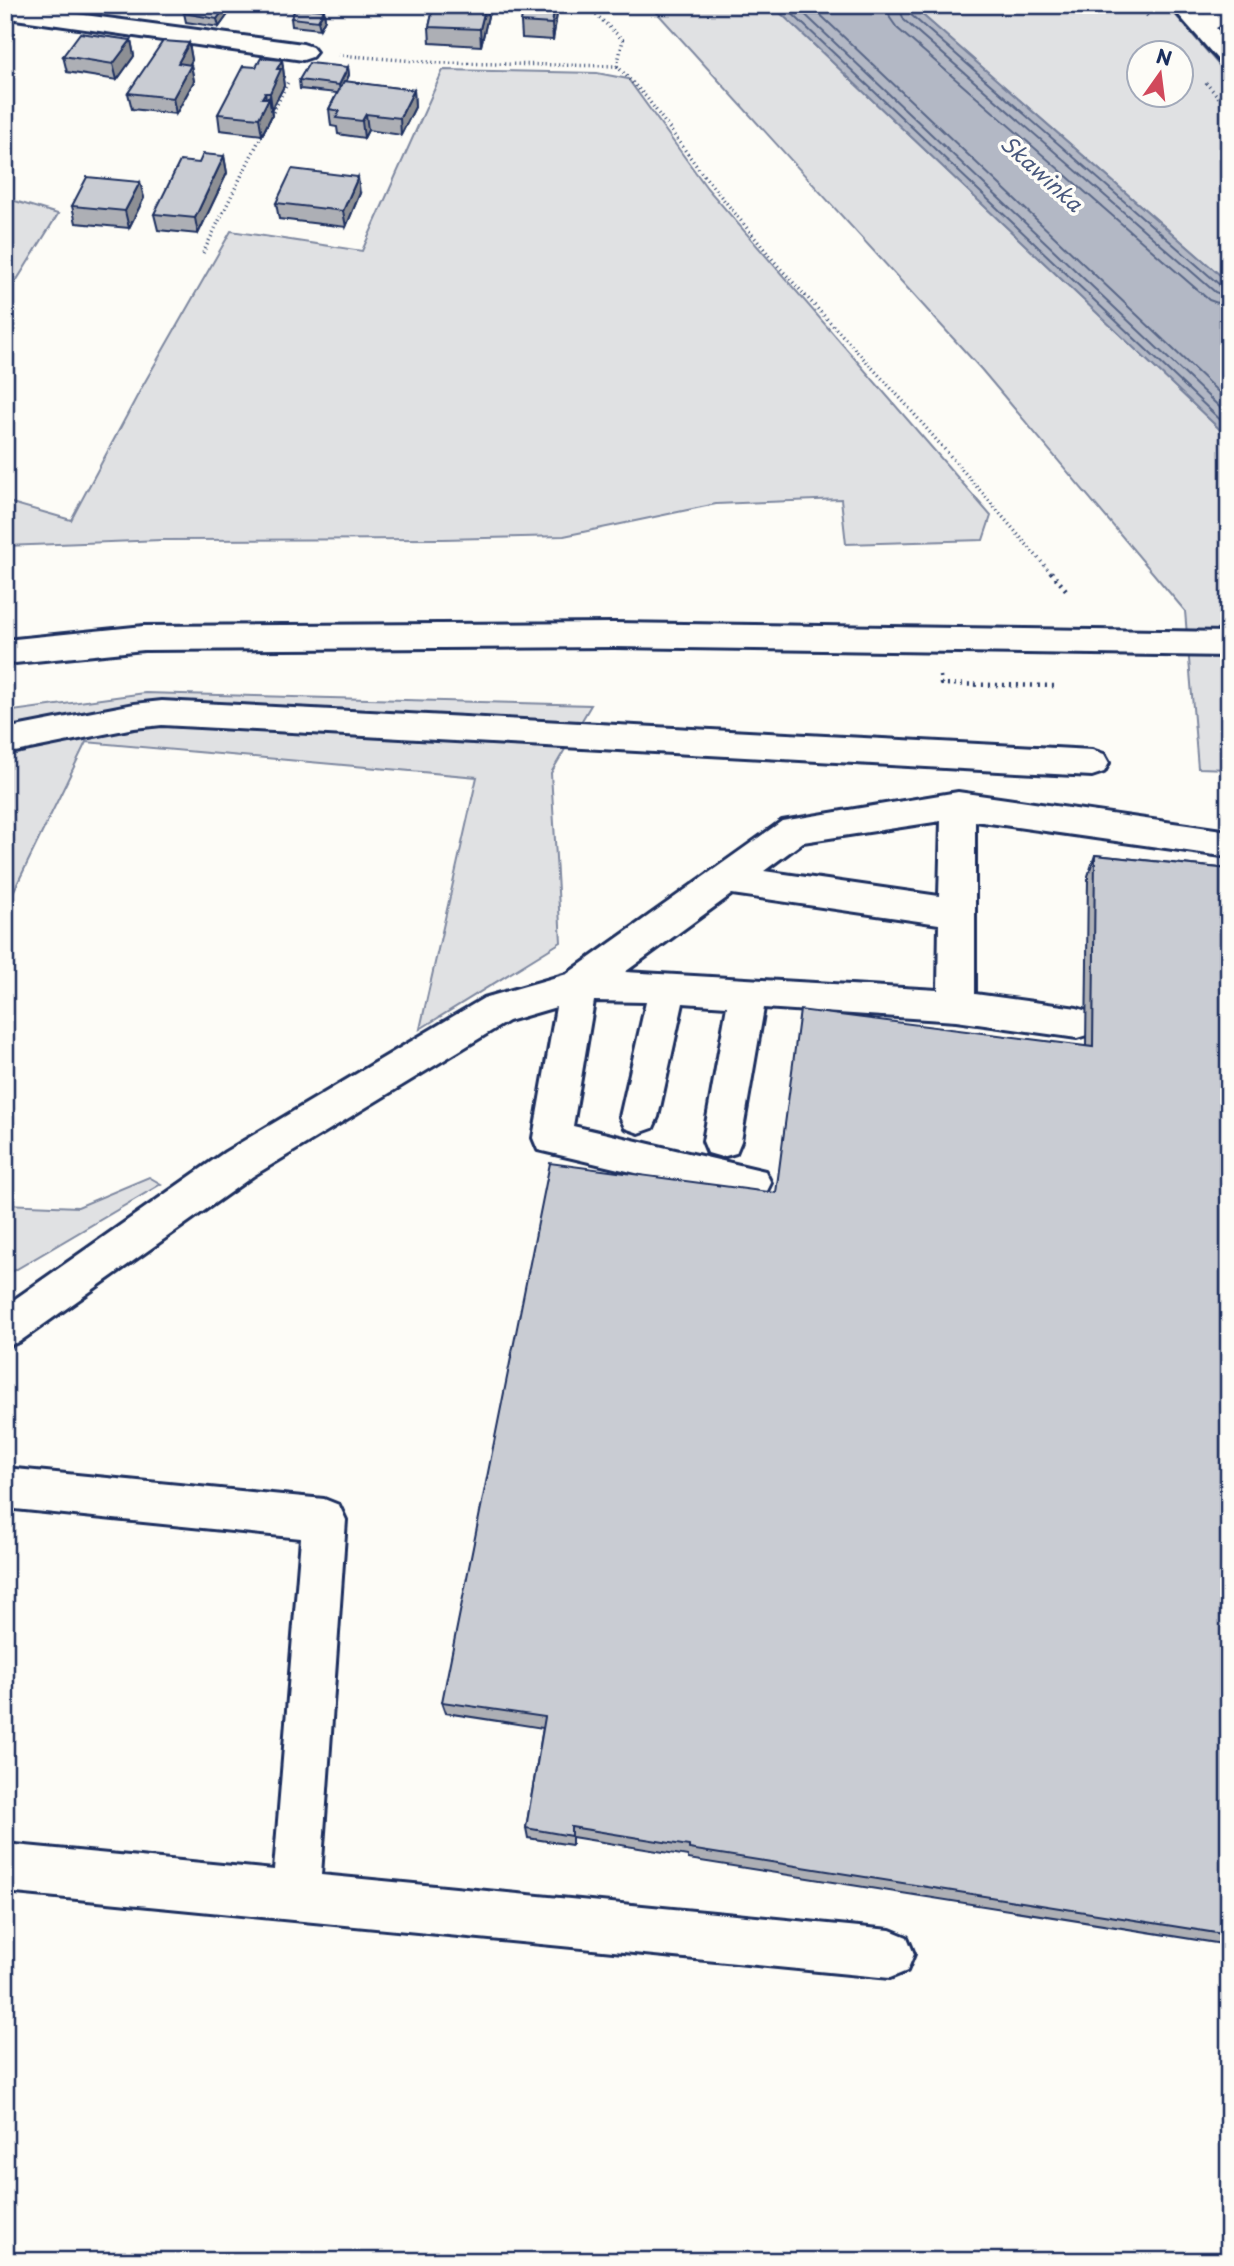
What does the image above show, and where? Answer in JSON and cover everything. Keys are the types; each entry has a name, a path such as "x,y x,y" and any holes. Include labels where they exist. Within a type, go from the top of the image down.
{"main road":[{"path":"1182,5 1229,57"},
{"path":"1200,26 1229,11"},
{"path":"20,12 303,52"},
{"path":"5,652 145,638 600,635 1229,644"},
{"path":"5,742 134,716 162,713 1092,763"},
{"path":"956,1006 958,805"},
{"path":"751,1183 552,1138 578,986 794,830 958,805 1229,844"},
{"path":"726,879 956,912"},
{"path":"5,1329 239,1164 497,1009 578,986 668,987 956,1006 1077,1023"},
{"path":"639,1117 668,987"},
{"path":"722,1142 748,992"},
{"path":"5,1488 324,1520 296,1896"},
{"path":"5,1868 890,1954"}],"path":[{"path":"586,5 623,40 617,66"},
{"path":"203,253 303,52 441,63 617,66 647,98 701,173 778,266 902,400 1067,591"},
{"path":"946,684 1055,686"}],"shaded area":[{"path":"650,5 772,5 1229,438 1229,769 1198,768 1185,611 981,369"},
{"path":"911,5 1167,5 1195,38 1126,38 1126,108 1196,108 1196,39 1229,77 1229,283"},
{"path":"443,70 597,73 628,79 707,188 991,516 983,540 846,544 841,499 716,504 564,536 162,540 5,546 5,501 71,520 142,387 231,231 362,251"},
{"path":"5,198 58,214 5,299"},
{"path":"145,693 591,705 551,773 561,942 420,1029 477,777 86,742 5,909 5,712"},
{"path":"149,1177 161,1184 5,1276 5,1204 78,1207"}],"water":[{"name":"Skawinka","path":"772,5 911,5 1229,283 1229,438"}],"building":[{"path":"191,5 227,5 217,19 184,13"},
{"path":"434,5 486,5 480,29 429,27"},
{"path":"524,5 555,5 552,24 521,22"},
{"path":"296,7 324,10 318,21 291,18"},
{"path":"80,33 131,40 113,64 63,56"},
{"path":"163,41 189,43 178,63 191,65 173,98 128,93"},
{"path":"261,58 282,60 277,69 281,69 270,93 265,93 262,98 269,98 259,118 218,114 243,66 256,67"},
{"path":"309,63 348,67 339,85 299,80"},
{"path":"344,81 414,90 400,118 366,114 362,121 336,118 340,111 329,109"},
{"path":"203,154 224,156 195,218 154,214 180,161 199,163"},
{"path":"292,169 358,177 343,211 276,203"},
{"path":"87,177 140,182 125,211 72,206"},
{"path":"1095,855 1229,869 1229,1935 689,1849 689,1846 571,1827 571,1836 526,1828 545,1717 442,1702 550,1163 776,1193 800,1010 1093,1047"}]}
